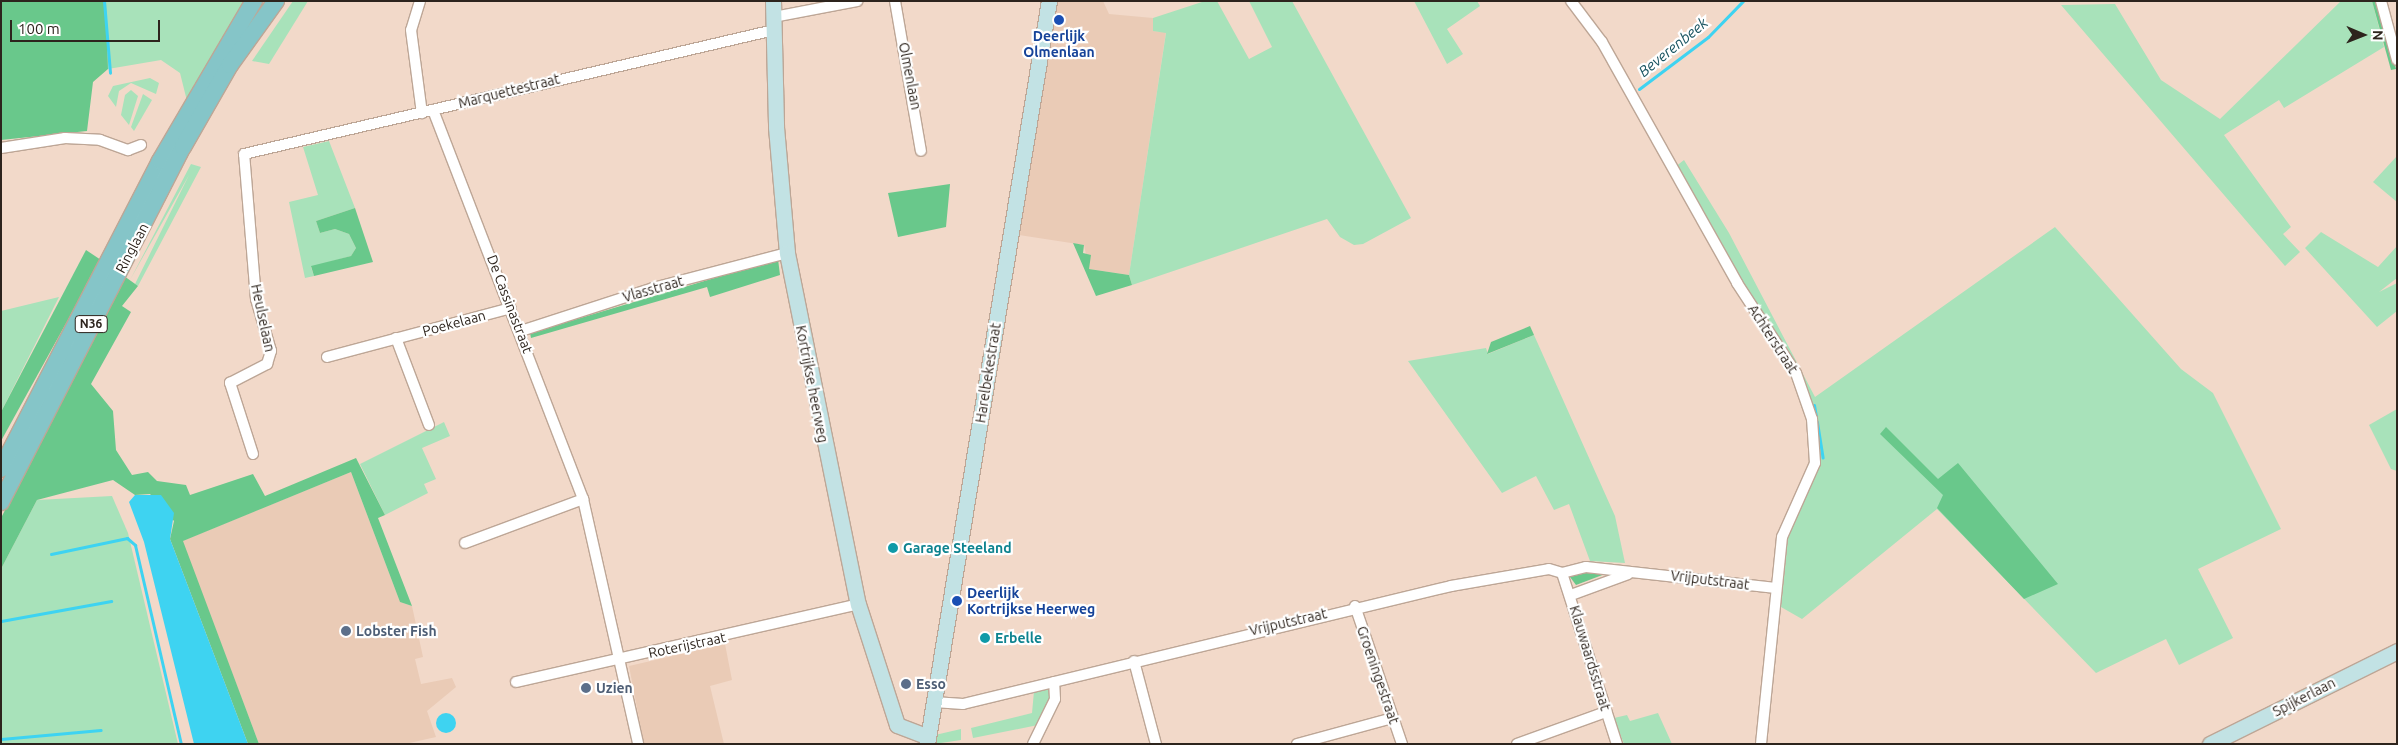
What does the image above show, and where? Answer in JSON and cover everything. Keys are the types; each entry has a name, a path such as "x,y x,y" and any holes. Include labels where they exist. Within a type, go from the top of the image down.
{"main road":[{"name":"Ringlaan","path":"1,469 164,153 254,1"},
{"name":"Ringlaan","path":"1,502 183,147 230,65 276,1"}],"street":[{"path":"420,1 411,30 422,113"},
{"name":"Kortrijkse heerweg","path":"773,1 776,127 787,253 858,604 897,725 927,740"},
{"path":"774,24 857,1"},
{"name":"Olmenlaan","path":"895,1 921,151"},
{"name":"Harelbekestraat","path":"927,740 1049,1"},
{"name":"Achterstraat","path":"1571,1 1614,62 1662,154 1806,396 1815,463 1782,537 1761,744"},
{"path":"2381,1 2397,60"},
{"name":"Marquettestraat","path":"244,154 422,113 774,24"},
{"name":"De Cassinastraat","path":"433,110 520,331 583,499 638,744"},
{"path":"1,148 77,138 128,150 141,145"},
{"name":"Heulselaan","path":"244,154 256,299 271,351 267,364 230,383 253,454"},
{"name":"Vlasstraat","path":"520,331 653,288 787,253"},
{"name":"Poekelaan","path":"327,357 511,308"},
{"path":"396,338 429,425"},
{"path":"465,543 583,499"},
{"name":"Vrijputstraat","path":"934,702 963,704 1355,606 1549,569 1562,573 1586,568 1644,572 1776,588"},
{"name":"Vrijputstraat","path":"1571,595 1602,580 1644,572"},
{"name":"Klauwaardsstraat","path":"1562,573 1571,595 1617,744"},
{"name":"Roterijstraat","path":"516,682 858,604"},
{"name":"Groeningestraat","path":"1355,606 1402,744"},
{"name":"Spijkerlaan","path":"2210,744 2397,651"},
{"path":"1134,661 1156,744"},
{"path":"1033,744 1054,699 1054,682"},
{"path":"1517,744 1606,712"},
{"path":"1297,744 1393,718"}],"shaded area":[{"path":"1057,1 1103,1 1109,14 1153,18 1153,31 1166,32 1129,275 1089,269 1084,245 1019,235"},
{"path":"351,472 400,602 412,606 423,657 415,659 421,684 452,678 456,687 427,711 436,737 405,744 259,744 182,541"},
{"path":"725,644 732,680 710,686 724,744 644,744 629,666"}],"green space":[{"path":"1,1 106,1 108,69 93,82 87,131 1,140"},
{"path":"106,1 248,1 187,101 180,73 161,60 108,69"},
{"path":"293,1 308,1 269,64 252,61"},
{"path":"1205,1 1217,1 1249,59 1272,47 1249,1 1292,1 1411,218 1363,244 1354,245 1340,237 1327,219 1132,285 1129,275 1166,33 1153,31 1153,18"},
{"path":"1414,1 1477,1 1480,6 1447,29 1463,54 1447,64"},
{"path":"2341,1 2372,1 2384,47 2284,108 2279,100 2224,135 2291,227 2283,234 2300,252 2285,266 2061,5 2115,4 2161,80 2220,119"},
{"path":"2372,1 2378,1 2396,69 2391,70"},
{"path":"150,78 159,83 156,94 131,83 119,91 116,107 108,96 113,86"},
{"path":"131,90 138,96 129,125 121,115 125,95"},
{"path":"143,94 152,100 134,131 131,127"},
{"path":"329,141 355,208 316,221 320,233 335,229 349,234 356,248 351,256 311,267 314,276 305,278 289,202 318,195 303,147"},
{"path":"2397,156 2397,202 2373,182"},
{"path":"1684,160 1729,233 1815,397 2055,227 2181,369 2213,393 2281,529 2198,569 2233,638 2179,665 2166,639 2096,673 1937,509 1802,619 1781,607 1788,538 1818,466 1812,400 1675,167"},
{"path":"191,164 201,167 138,286 135,284 189,175 130,280"},
{"path":"950,184 946,227 898,237 888,193"},
{"path":"355,208 373,262 314,276 311,266 351,256 356,248 349,234 335,229 320,233 316,221"},
{"path":"2321,232 2378,267 2397,246 2397,278 2379,292 2397,283 2397,311 2377,327 2305,248"},
{"path":"1073,243 1084,245 1083,253 1091,255 1089,269 1129,275 1132,285 1096,296"},
{"path":"86,250 101,260 1,441 1,412"},
{"path":"778,259 780,275 710,297 707,287 531,338 530,333"},
{"path":"124,276 138,286 122,306 131,312 91,384 113,411 116,450 132,475 148,472 157,481 186,485 190,495 253,474 265,496 356,458 385,515 378,518 412,606 400,602 351,472 183,541 259,744 248,744 170,539 174,521 150,494 135,495 113,480 37,500 1,569 1,518"},
{"path":"59,297 1,412 1,311"},
{"path":"1530,326 1534,335 1487,354 1491,342"},
{"path":"1534,335 1615,516 1625,563 1590,561 1569,504 1554,510 1536,476 1502,493 1408,361 1486,348 1488,354"},
{"path":"2397,409 2397,471 2391,469 2369,425"},
{"path":"444,422 450,436 422,448 436,479 424,484 428,493 385,515 360,464"},
{"path":"1886,427 1938,479 1958,463 2058,584 2024,599 1937,508 1943,495 1880,434"},
{"path":"112,496 128,533 178,744 1,744 1,569 37,500"},
{"path":"1576,570 1605,574 1576,585 1570,577"},
{"path":"1049,688 1052,697 1038,725 973,738 971,728 1032,713 1034,691"},
{"path":"1658,713 1672,744 1624,744 1614,718 1627,715 1630,721"},
{"path":"961,729 961,740 934,744 935,735"}],"water":[{"path":"135,495 161,495 174,513 170,539 248,744 194,744 144,542 129,502"},
{"path":"446,713 453,716 456,723 453,730 446,733 439,730 436,723 439,716"}],"waterway":[{"path":"104,1 110,73"},
{"name":"Beverenbeek","path":"1639,89 1708,37 1743,1"},
{"name":"Beverenbeek","path":"1814,405 1816,416"},
{"name":"Beverenbeek","path":"1817,422 1823,458"},
{"path":"51,554 127,538 135,545 181,744"},
{"path":"1,621 111,601"},
{"path":"1,739 101,730"}],"place":[{"name":"Deerlijk Olmenlaan","path":"1059,20"},
{"name":"Garage Steeland","path":"893,548"},
{"name":"Deerlijk Kortrijkse Heerweg","path":"957,601"},
{"name":"Lobster Fish","path":"346,631"},
{"name":"Erbelle","path":"985,638"},
{"name":"Esso","path":"906,684"},
{"name":"Uzien","path":"586,688"}]}
